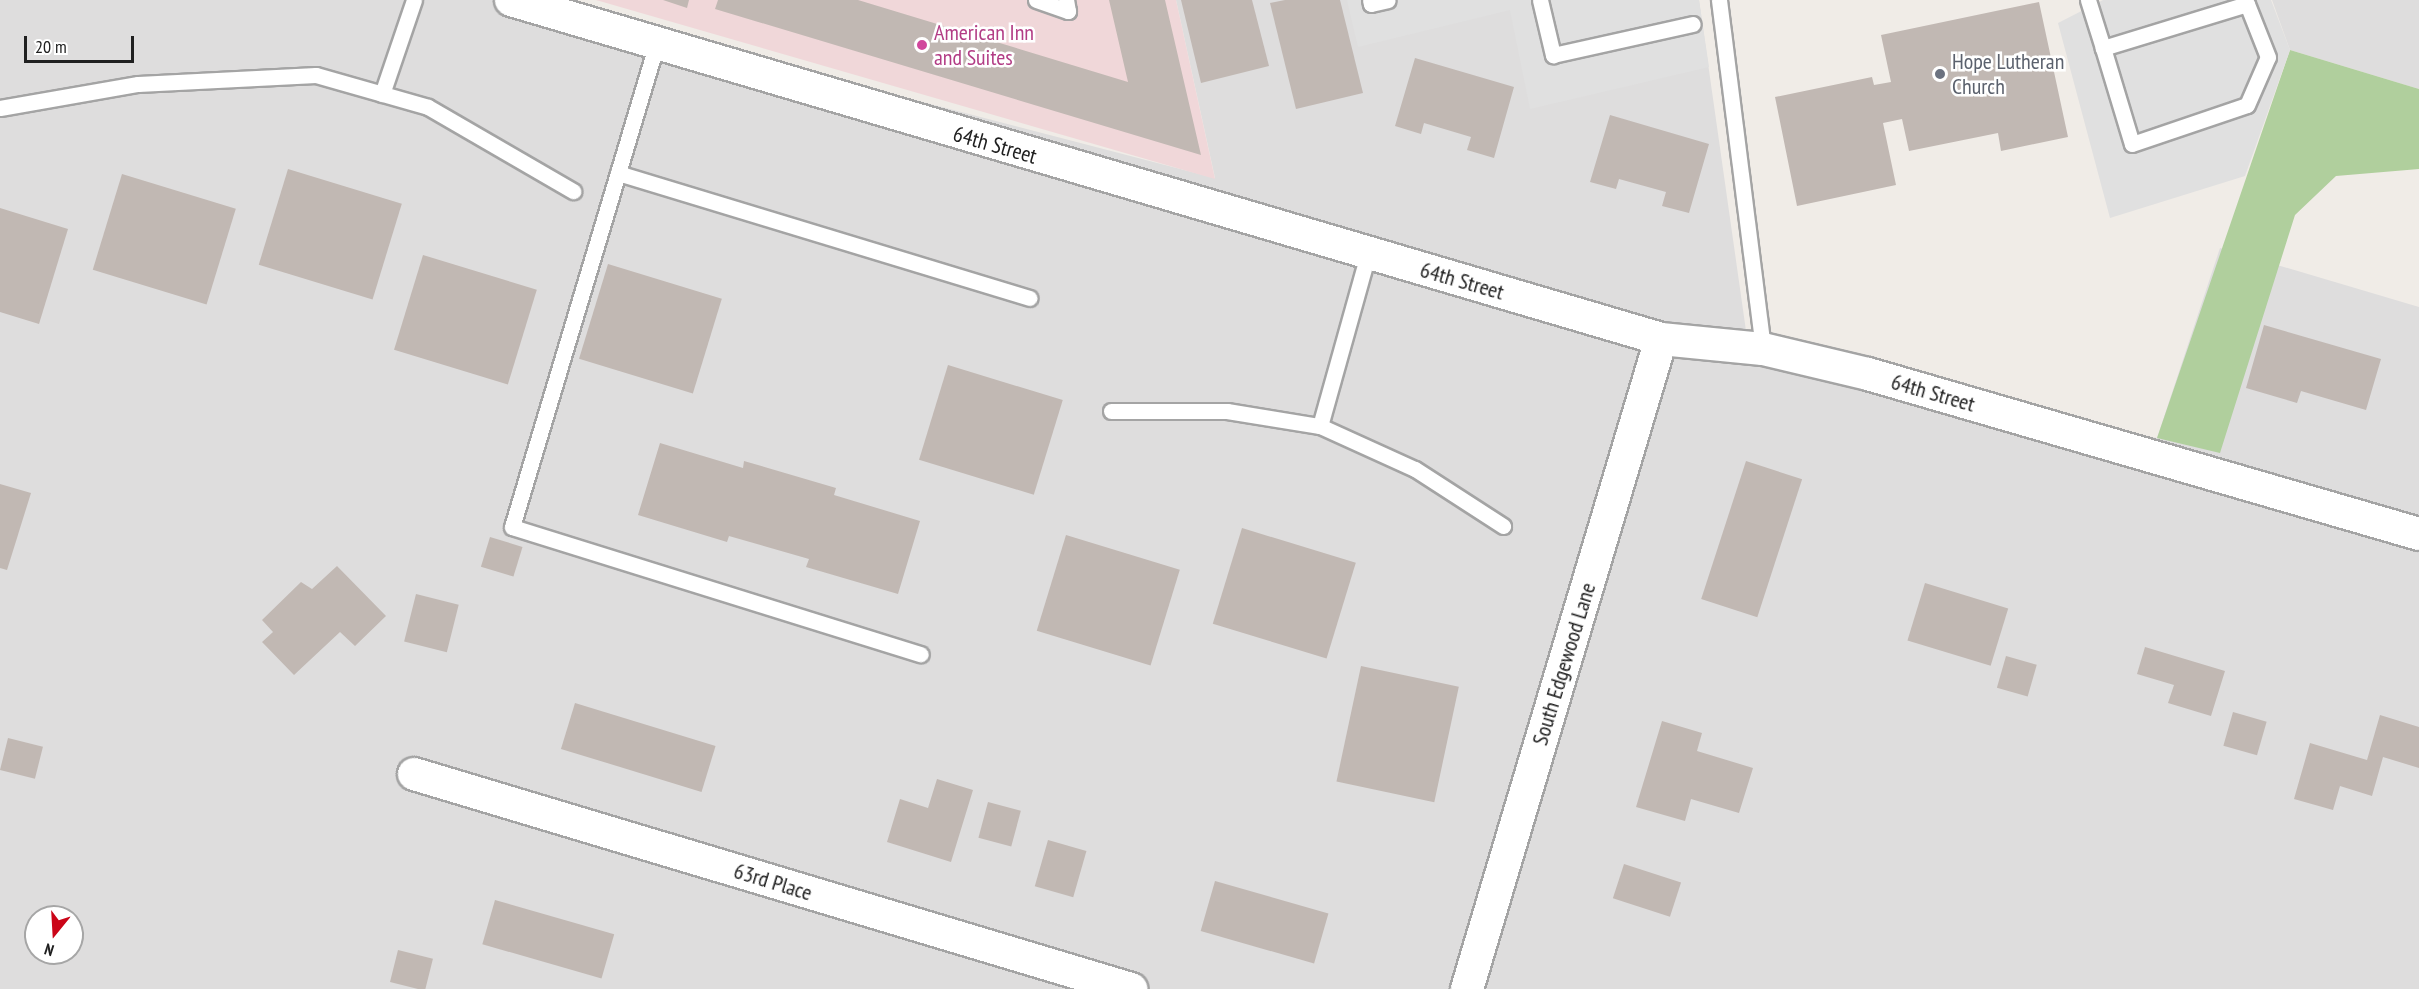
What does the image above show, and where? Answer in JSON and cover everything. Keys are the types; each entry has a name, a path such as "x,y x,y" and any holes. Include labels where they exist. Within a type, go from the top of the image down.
{"street":[{"name":"64th Street","path":"511,0 656,46 1661,339 1763,349 1868,374 2419,534"},
{"name":"South Edgewood Lane","path":"1467,989 1661,339"},
{"name":"63rd Place","path":"414,774 1131,989"}],"lane":[{"path":"382,93 414,0"},
{"path":"1036,0 1068,11 1066,0"},
{"path":"1370,0 1371,4 1388,0"},
{"path":"1540,0 1553,55 1693,24"},
{"path":"1719,0 1763,349"},
{"path":"2088,0 2132,144 2247,105 2268,57 2247,4 2103,48"},
{"path":"656,46 512,527 921,654"},
{"path":"0,108 138,84 316,75 428,107 573,191"},
{"path":"618,173 1029,298"},
{"path":"1320,426 1368,254"},
{"path":"1111,411 1227,411 1320,426 1415,469 1503,526"}],"shaded area":[{"path":"0,0 530,0 1215,178 1176,0 1699,0 1750,359 2157,438 2220,248 2419,307 2419,989 0,989"},
{"path":"596,0 1176,0 1215,179"},
{"path":"1347,0 1699,0 1709,67 1530,109 1510,10 1358,47"},
{"path":"2103,0 2271,0 2290,50 2245,176 2110,218 2058,23"},
{"path":"2272,0 2419,0 2419,89 2290,50"}],"green space":[{"path":"2290,50 2419,89 2419,169 2336,176 2295,215 2220,453 2157,438"}],"building":[{"path":"663,0 689,0 687,8"},
{"name":"American Inn and Suites","path":"718,0 858,0 1128,82 1109,0 1165,0 1201,155 715,9"},
{"path":"1181,0 1252,0 1269,66 1201,83"},
{"path":"1285,0 1340,0 1363,93 1296,109 1270,3"},
{"path":"2039,2 2068,137 2001,151 1998,133 1909,151 1902,119 1883,123 1896,185 1797,206 1775,97 1872,77 1874,85 1891,82 1881,35"},
{"path":"1415,58 1514,87 1494,158 1467,150 1471,137 1424,123 1421,134 1395,126"},
{"path":"1610,115 1709,144 1689,213 1662,206 1666,192 1619,179 1616,189 1590,182"},
{"path":"288,169 402,204 373,299 259,265"},
{"path":"122,174 236,209 207,304 93,270"},
{"path":"0,208 68,229 39,324 0,312"},
{"path":"423,255 537,290 508,384 394,350"},
{"path":"608,264 722,299 693,393 579,359"},
{"path":"2264,325 2381,359 2366,410 2301,391 2297,403 2246,388"},
{"path":"948,365 1063,400 1034,495 919,460"},
{"path":"660,443 743,468 744,461 836,488 834,495 920,521 898,594 806,567 809,559 729,536 727,542 638,515"},
{"path":"1746,461 1802,479 1757,617 1701,599"},
{"path":"0,484 31,493 7,570 0,568"},
{"path":"1242,528 1356,563 1327,658 1213,624"},
{"path":"1066,535 1180,570 1151,665 1037,631"},
{"path":"490,537 523,547 513,577 481,567"},
{"path":"337,566 386,616 355,646 340,632 294,675 262,642 273,632 262,620 301,582 312,589"},
{"path":"1925,583 2008,608 1991,666 1907,640"},
{"path":"416,594 459,605 447,652 404,642"},
{"path":"2145,647 2225,671 2211,716 2168,703 2174,685 2137,674"},
{"path":"2006,656 2037,665 2028,697 1997,688"},
{"path":"1361,666 1459,687 1434,802 1336,781"},
{"path":"575,703 716,746 702,792 561,749"},
{"path":"2233,712 2267,722 2257,755 2223,746"},
{"path":"2380,715 2419,727 2419,768 2383,757 2372,796 2340,786 2333,810 2294,799 2310,743 2367,760"},
{"path":"1662,721 1702,733 1697,751 1753,768 1739,813 1691,799 1685,821 1636,807"},
{"path":"8,738 43,747 35,779 0,770"},
{"path":"937,779 973,790 951,862 887,842 900,799 928,808"},
{"path":"988,802 1021,811 1011,847 978,838"},
{"path":"1048,840 1086,851 1073,897 1035,886"},
{"path":"1624,864 1681,883 1670,917 1613,898"},
{"path":"1215,881 1328,914 1314,964 1201,931"},
{"path":"495,900 614,934 602,978 482,944"},
{"path":"398,950 433,959 425,989 390,982"}],"place":[{"name":"American Inn and Suites","path":"922,45"},
{"name":"Hope Lutheran Church","path":"1940,74"}]}
